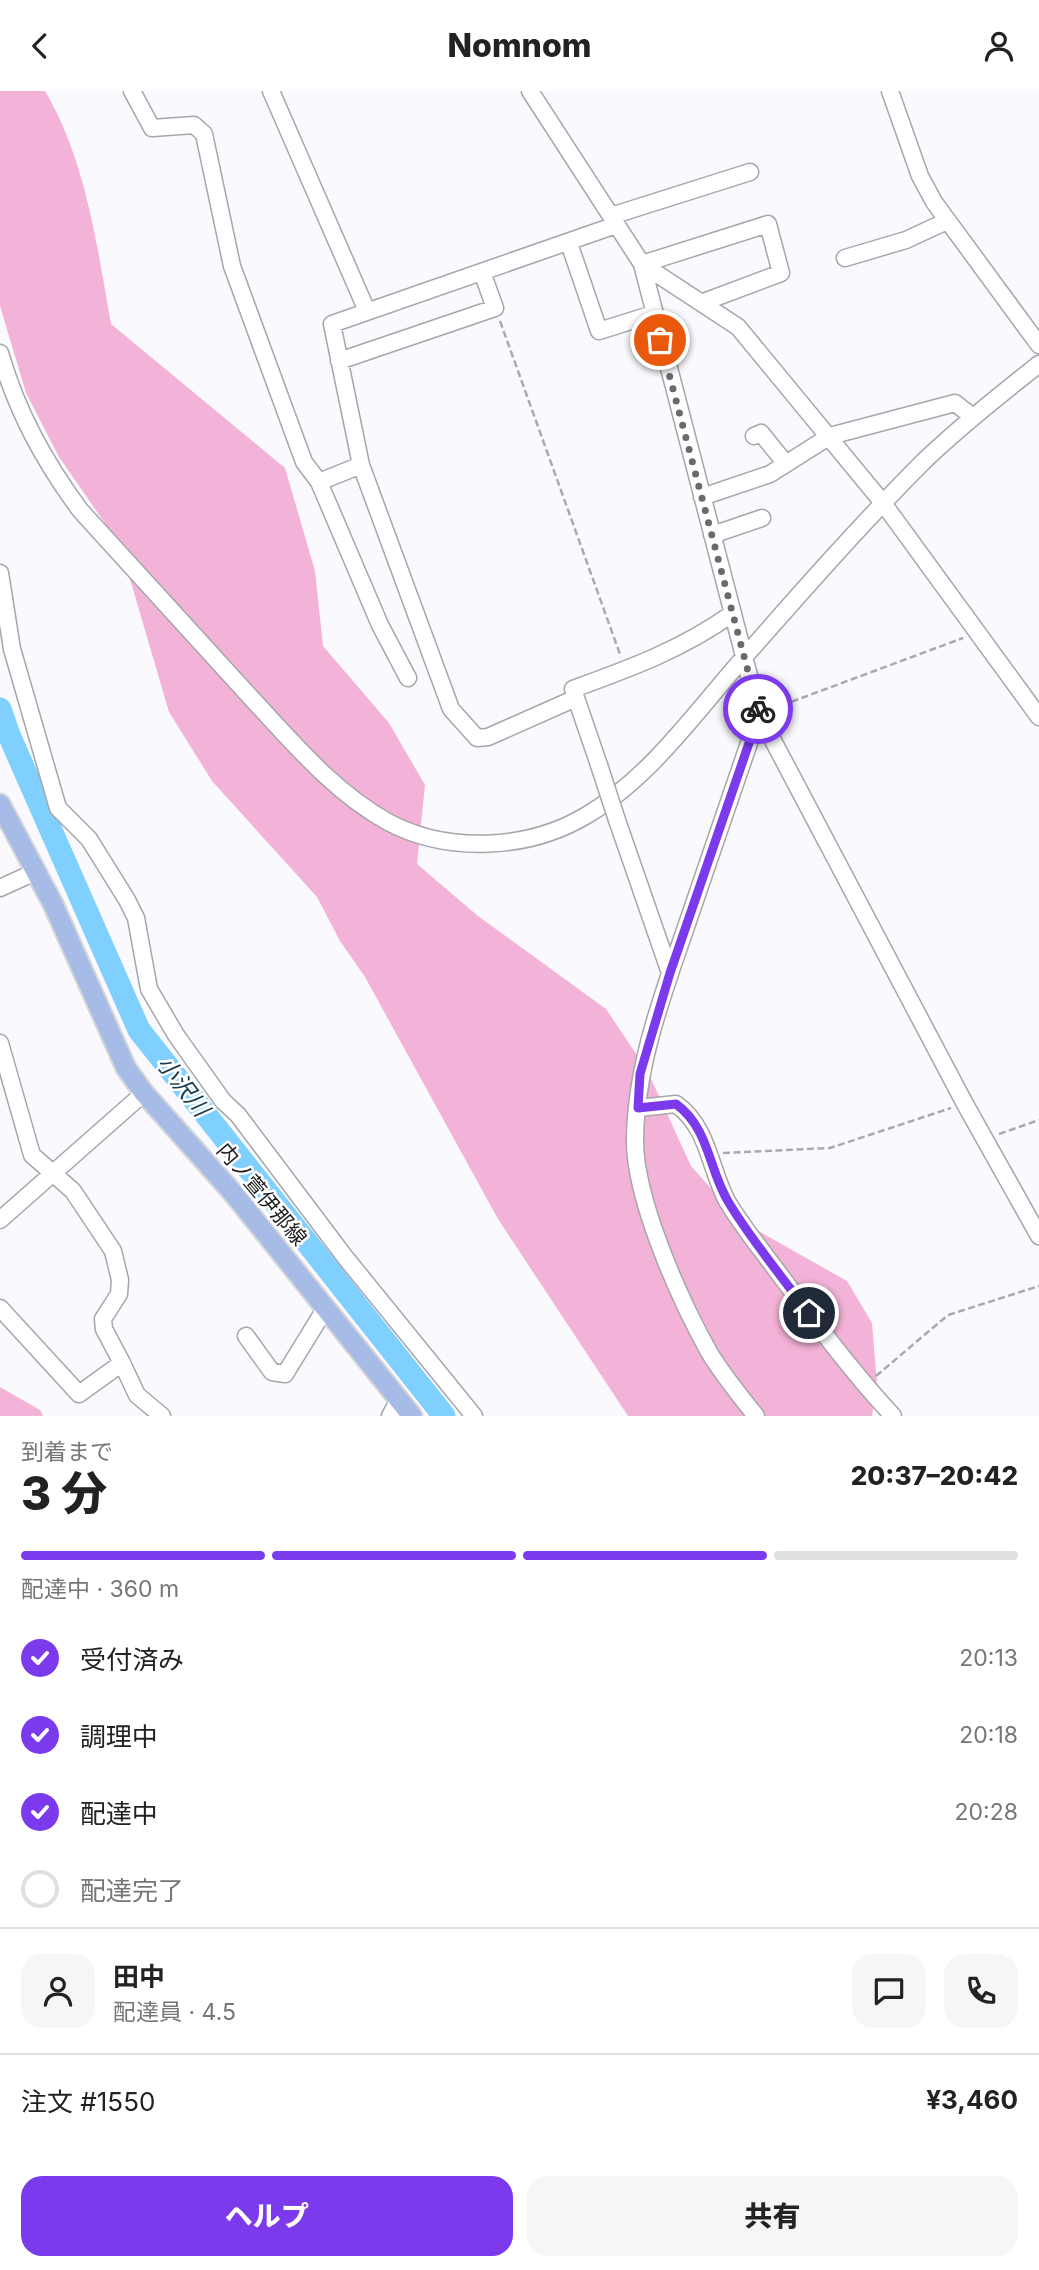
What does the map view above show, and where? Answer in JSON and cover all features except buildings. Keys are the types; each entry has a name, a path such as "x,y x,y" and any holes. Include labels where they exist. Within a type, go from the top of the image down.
{"main road":[{"name":"内ノ萱伊那線","path":"0,804 53,904 113,1041 144,1093 233,1193 325,1310 394,1408 412,1416"}],"street":[{"path":"132,91 152,128 194,125 204,134 232,266 304,462 319,482 380,625 408,678"},
{"path":"271,91 367,311"},
{"path":"530,91 642,264 653,314 746,655 759,714 965,1104 1039,1236"},
{"path":"890,91 920,176 947,221 1039,345"},
{"path":"576,698 488,737 477,738 451,709 361,465 332,324 569,243 613,221 750,172"},
{"path":"845,258 906,240 947,221"},
{"path":"642,264 768,224 781,273 701,303"},
{"path":"569,243 599,331 653,314"},
{"path":"642,264 738,327 883,503 975,633 1039,717"},
{"path":"340,361 495,308 482,272"},
{"path":"0,353 25,423 50,468 80,510 308,759 356,801 390,823 428,837 463,844 515,840 572,823 626,786 681,730 883,503 973,417 1039,364"},
{"path":"702,497 770,474 830,436 955,403 973,417"},
{"path":"754,436 761,433 786,464"},
{"path":"319,482 361,465"},
{"path":"712,534 762,518"},
{"path":"0,573 12,649 48,781 58,808 89,839 131,909 149,989 176,1035 223,1101 238,1115 379,1301 474,1416"},
{"path":"670,973 573,689 626,670 702,636 733,613"},
{"path":"756,1416 709,1353 657,1234 637,1170 635,1138 640,1074 670,973 759,714"},
{"path":"0,888 35,872"},
{"path":"2,1054 32,1155 82,1201 113,1251 120,1280 119,1294 103,1319 104,1329 137,1395 162,1416"},
{"path":"0,1220 144,1093"},
{"path":"638,1108 676,1104 690,1113 700,1128 727,1199 744,1226 866,1385 893,1416"},
{"path":"0,1308 79,1394 122,1363"},
{"path":"246,1336 272,1372 285,1374 325,1310"}],"path":[{"path":"495,308 626,670"},
{"path":"759,714 975,633"},
{"path":"709,1153 830,1148 965,1104"},
{"path":"985,1139 1039,1120"},
{"path":"866,1385 948,1315 1039,1286"}],"shaded area":[{"path":"0,91 45,91 59,118 71,146 88,204 111,324 285,468 315,571 323,646 389,723 425,785 417,864 478,916 606,1009 647,1070 691,1166 739,1220 847,1281 872,1323 877,1384 872,1416 628,1416 498,1219 365,977 340,941 317,897 212,781 169,712 120,545 59,457 26,393 0,306"},
{"path":"0,1387 40,1410 43,1416 0,1416"}],"waterway":[{"name":"小沢川","path":"0,709 139,1030 444,1416"}],"way so far":[{"path":"660,340 743,643 758,709"}],"route":[{"path":"758,709 759,714 670,973 640,1074 638,1108 676,1104 690,1113 700,1128 727,1199 809,1313"}]}
